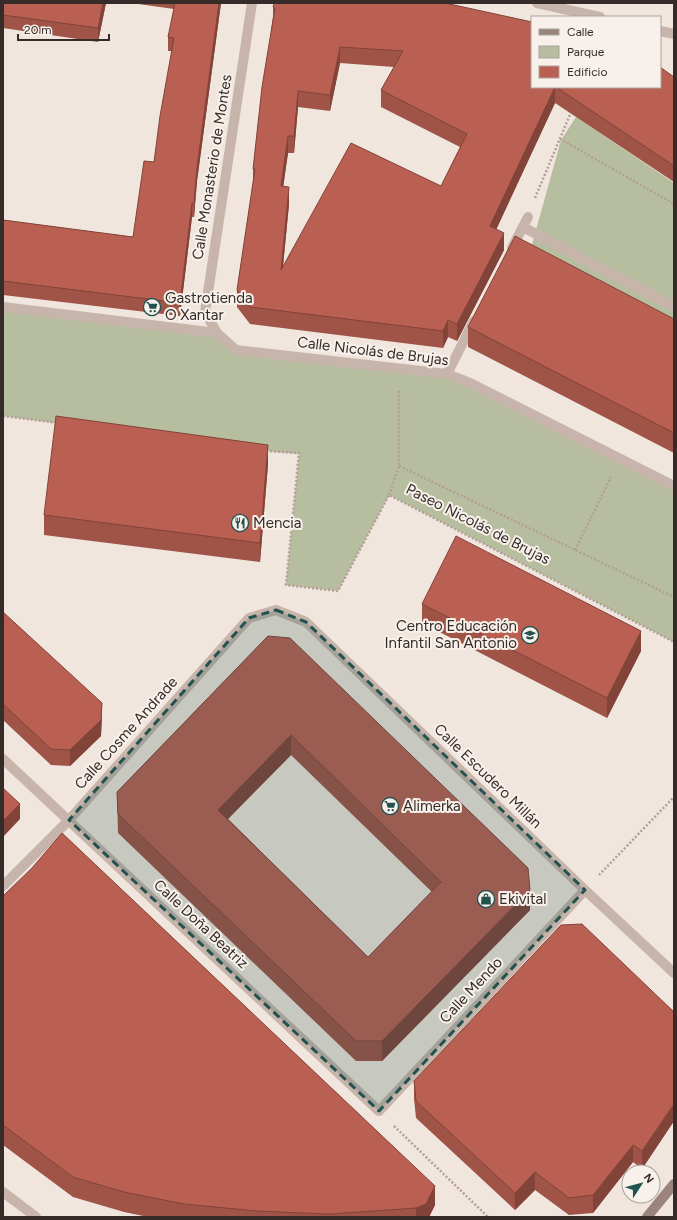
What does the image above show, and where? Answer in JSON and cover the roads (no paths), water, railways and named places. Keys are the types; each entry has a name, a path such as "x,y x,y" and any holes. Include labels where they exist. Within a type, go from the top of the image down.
{"main road":[{"path":"647,1217 674,1184"}],"street":[{"name":"Calle Monasterio de Montes","path":"217,333 205,312 252,3"},
{"path":"537,3 596,16"},
{"path":"661,30 674,34"},
{"path":"508,255 528,217"},
{"path":"523,227 674,307"},
{"path":"3,307 217,333"},
{"path":"447,374 479,311"},
{"name":"Calle Nicolás de Brujas","path":"217,333 236,350 447,374 470,383 674,486"},
{"name":"Calle Cosme Andrade","path":"3,886 69,820 249,618 276,610"},
{"name":"Calle Escudero Millán","path":"276,610 306,622 585,890 674,973"},
{"name":"Calle Doña Beatriz","path":"3,759 379,1112"},
{"name":"Calle Mendo","path":"379,1112 585,890"},
{"path":"3,1192 36,1217"}],"place":[{"name":"Gastrotienda O Xantar","path":"152,307"},
{"name":"Mencia","path":"240,523"},
{"name":"Centro Educación Infantil San Antonio","path":"530,635"},
{"name":"Alimerka","path":"390,806"},
{"name":"Ekivital","path":"486,899"}]}
